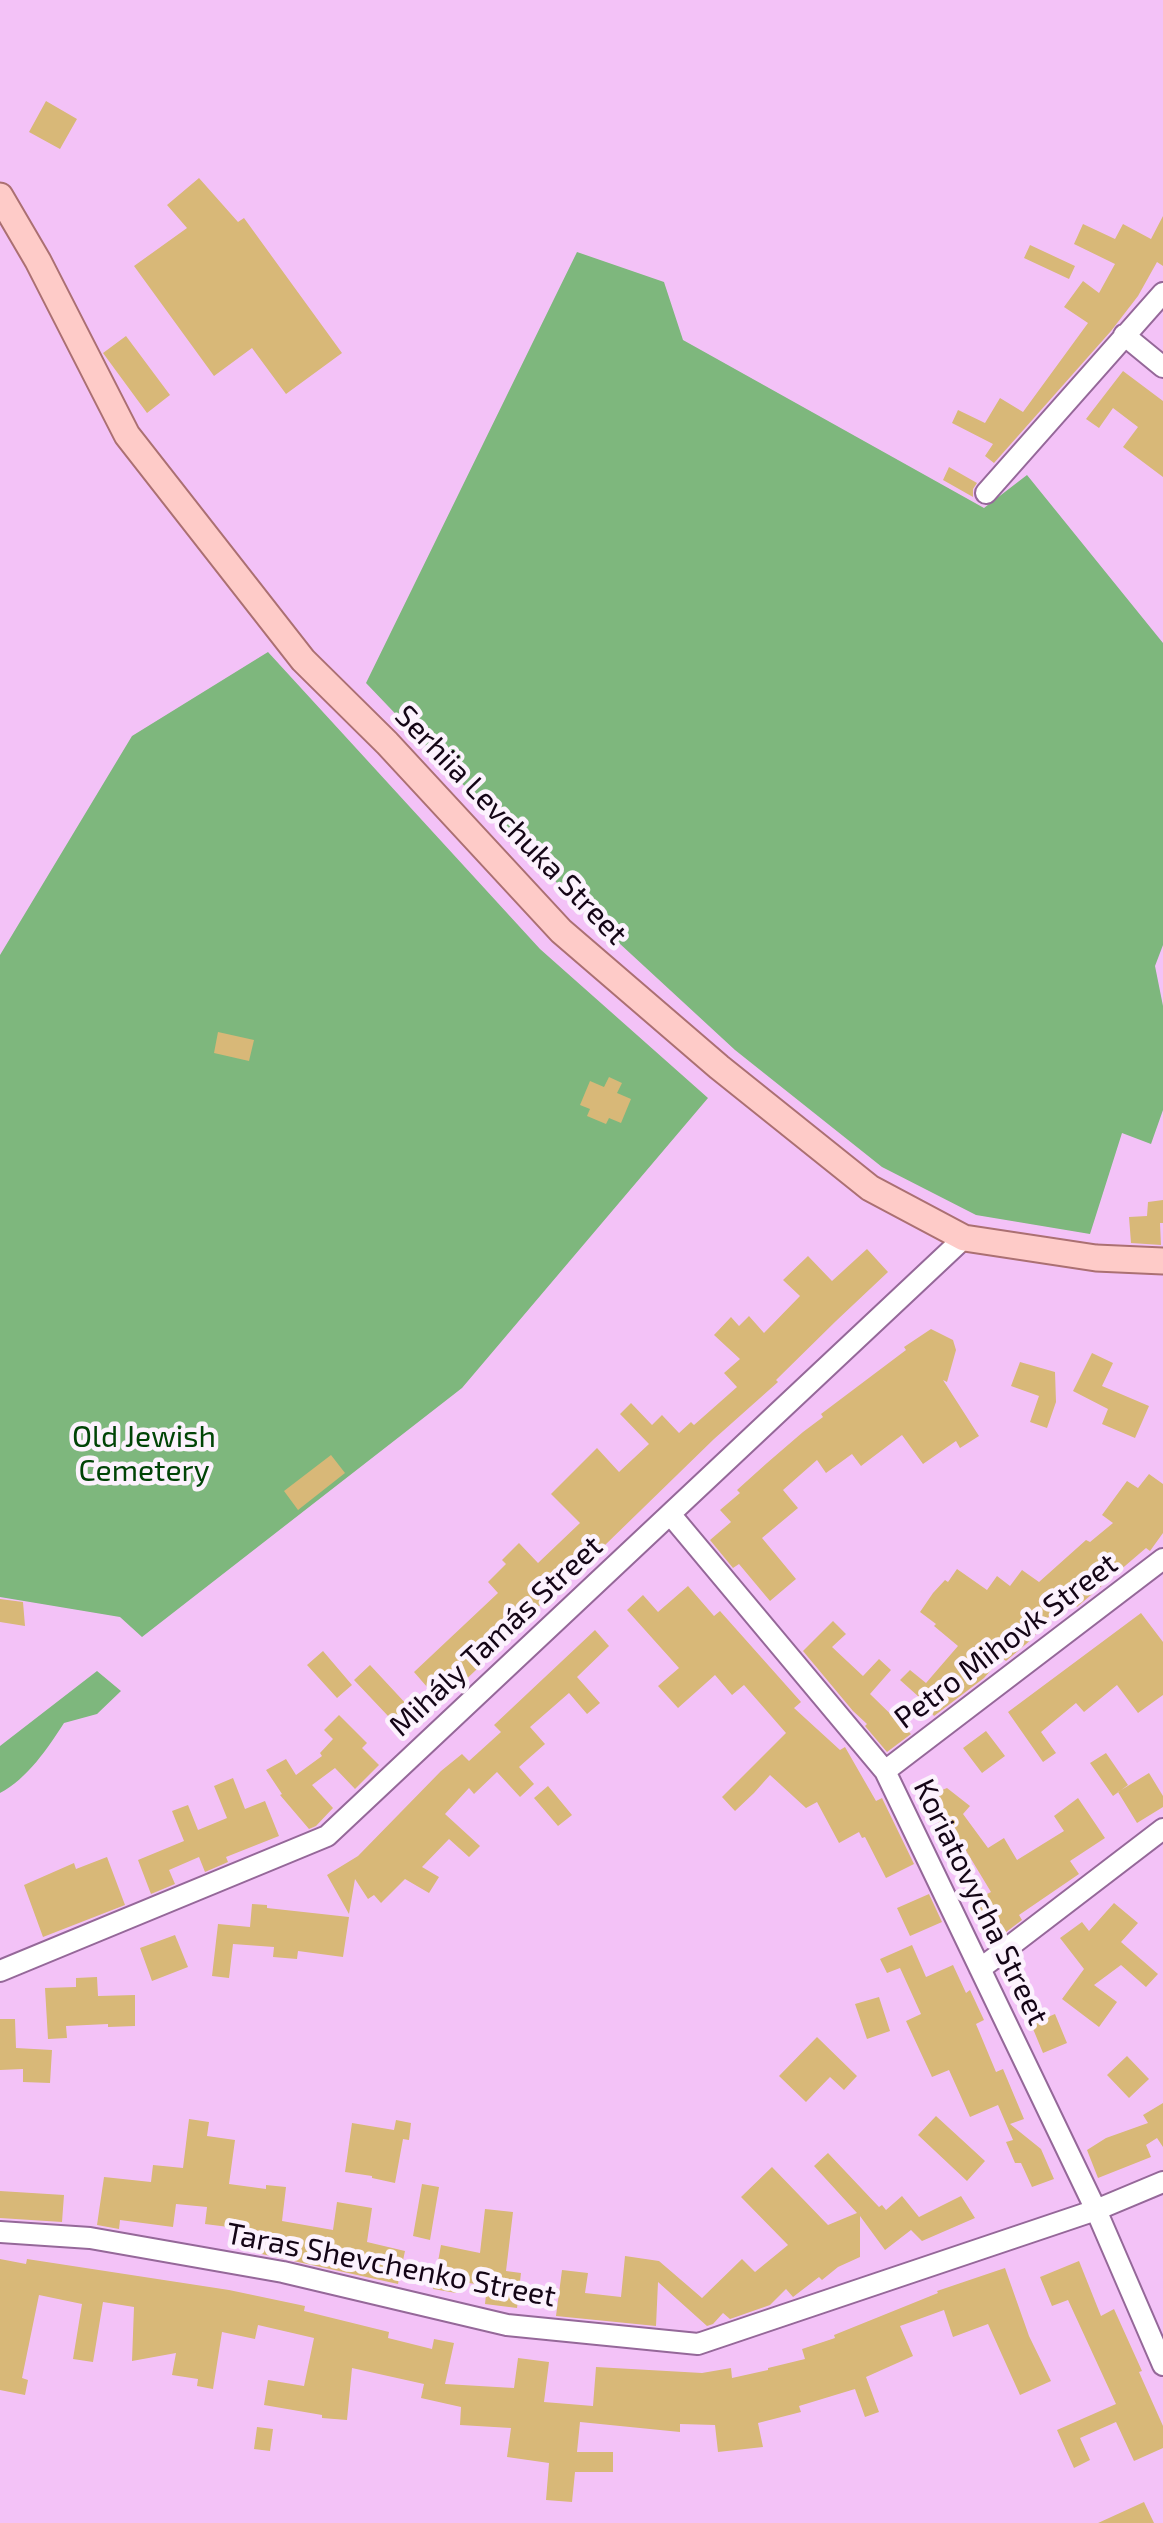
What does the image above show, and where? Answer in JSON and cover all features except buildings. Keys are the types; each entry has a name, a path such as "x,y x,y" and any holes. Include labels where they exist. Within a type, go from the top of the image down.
{"main road":[{"name":"Serhiia Levchuka Street","path":"0,196 38,260 127,434 304,660 387,743 561,931 719,1067 870,1188 964,1238 1096,1258 1163,1261"}],"street":[{"path":"986,493 1163,292"},
{"path":"1124,335 1163,367"},
{"name":"Mihály Tamás Street","path":"0,1971 328,1836 964,1238"},
{"name":"Koriatovycha Street","path":"670,1514 885,1771 1096,2210 1163,2364"},
{"name":"Petro Mihovk Street","path":"885,1771 1163,1559"},
{"path":"980,1969 1163,1829"},
{"name":"Taras Shevchenko Street","path":"0,2232 90,2238 283,2272 507,2325 698,2344 1096,2210 1163,2182"}],"green space":[{"path":"577,252 664,282 683,340 984,508 1027,475 1163,643 1163,945 1155,966 1163,1006 1163,1110 1151,1144 1122,1133 1090,1234 976,1215 882,1167 735,1050 580,907 366,683"},
{"name":"Old Jewish Cemetery","path":"268,652 540,949 708,1098 462,1388 142,1637 120,1617 0,1597 0,955 132,736"},
{"path":"97,1671 121,1691 97,1714 64,1723 28,1771 0,1793 0,1746"}]}
